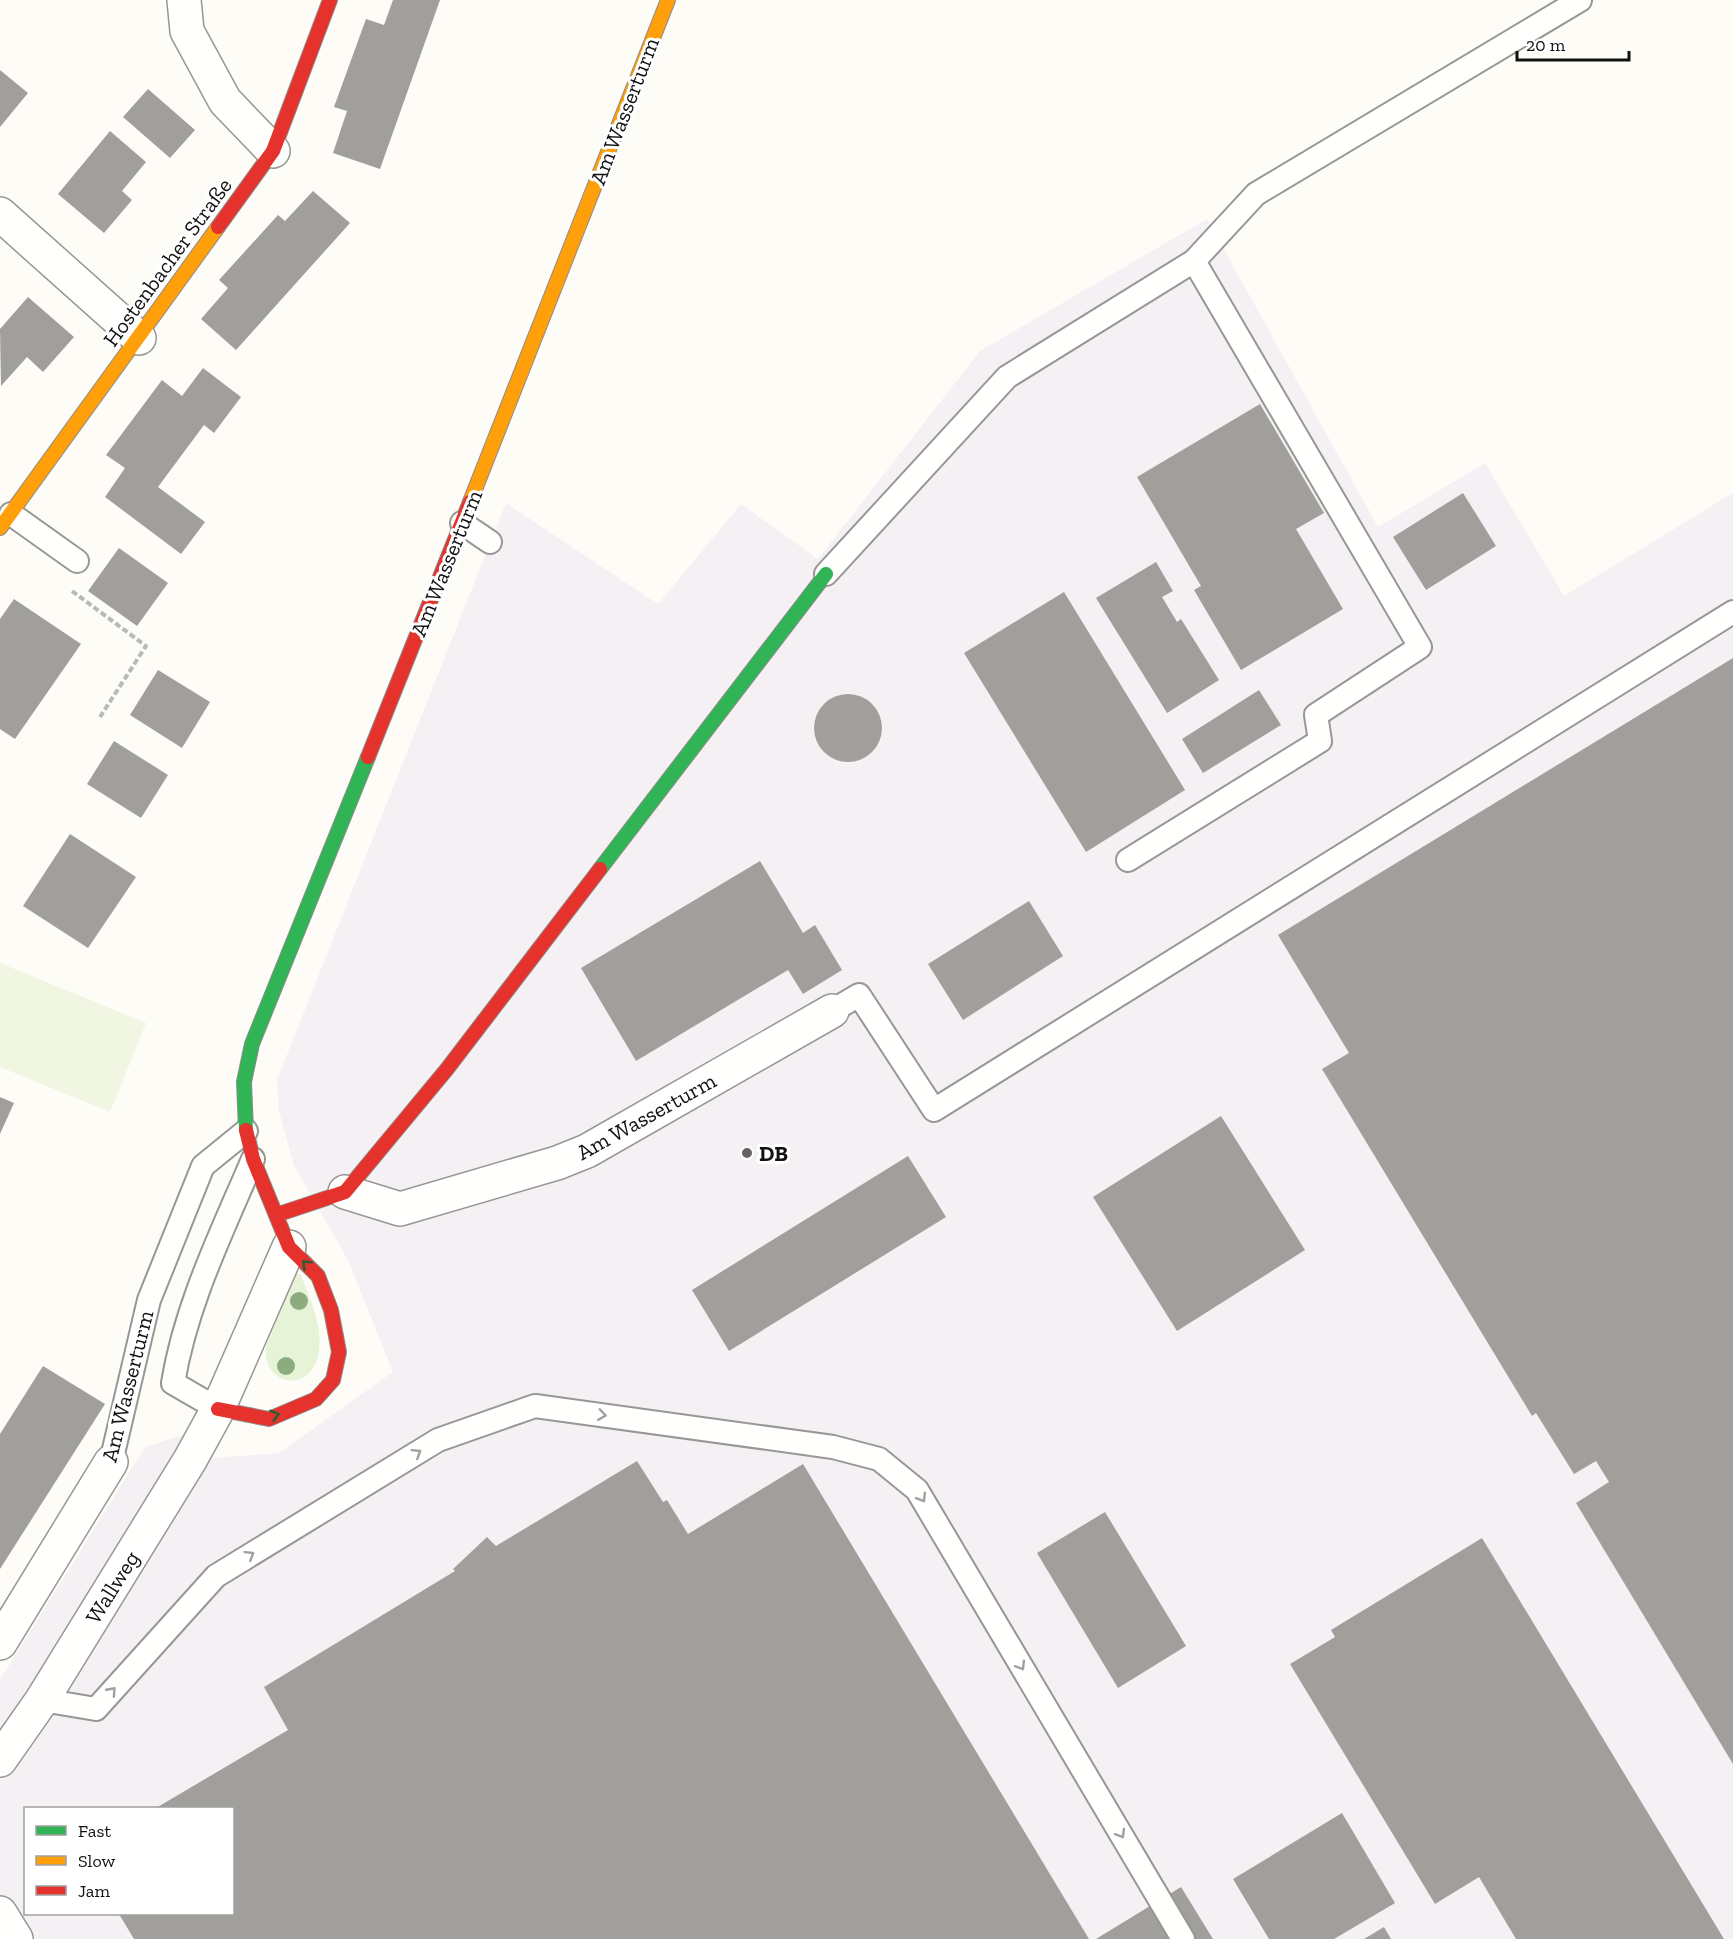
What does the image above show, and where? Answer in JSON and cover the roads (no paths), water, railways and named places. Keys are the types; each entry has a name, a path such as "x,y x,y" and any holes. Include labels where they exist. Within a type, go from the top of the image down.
{"street":[{"path":"184,0 187,32 225,101 273,151"},
{"name":"Hostenbacher Straße","path":"5,521 273,151 330,0"},
{"name":"Am Wasserturm","path":"218,1409 269,1419 316,1399 333,1380 339,1352 331,1310 318,1276 290,1247 253,1159 246,1131 244,1082 252,1044 462,523 668,0"},
{"path":"0,214 139,338"},
{"path":"276,1215 345,1192 447,1069 826,574"},
{"name":"Am Wasserturm","path":"345,1192 400,1209 557,1163 587,1151 832,1011"},
{"path":"218,1409 290,1247"},
{"name":"Wallweg","path":"0,1760 42,1700 190,1460 218,1409"},
{"name":"Am Wasserturm","path":"0,1643 111,1462"},
{"path":"0,1913 16,1939"}],"lane":[{"path":"826,574 1007,377 1194,261 1256,195 1580,0"},
{"path":"1128,860 1320,741 1316,715 1420,647 1194,261"},
{"path":"5,521 77,561"},
{"path":"462,523 490,542"},
{"path":"832,1011 858,995 934,1110 1733,612"},
{"name":"Am Wasserturm","path":"111,1462 149,1300 203,1166 246,1131"},
{"path":"218,1409 173,1383 177,1356 192,1305 253,1159"},
{"path":"42,1700 96,1709 216,1576 438,1440 535,1406 833,1447 879,1459 917,1490 1183,1939"}],"place":[{"name":"DB","path":"747,1153"}]}
